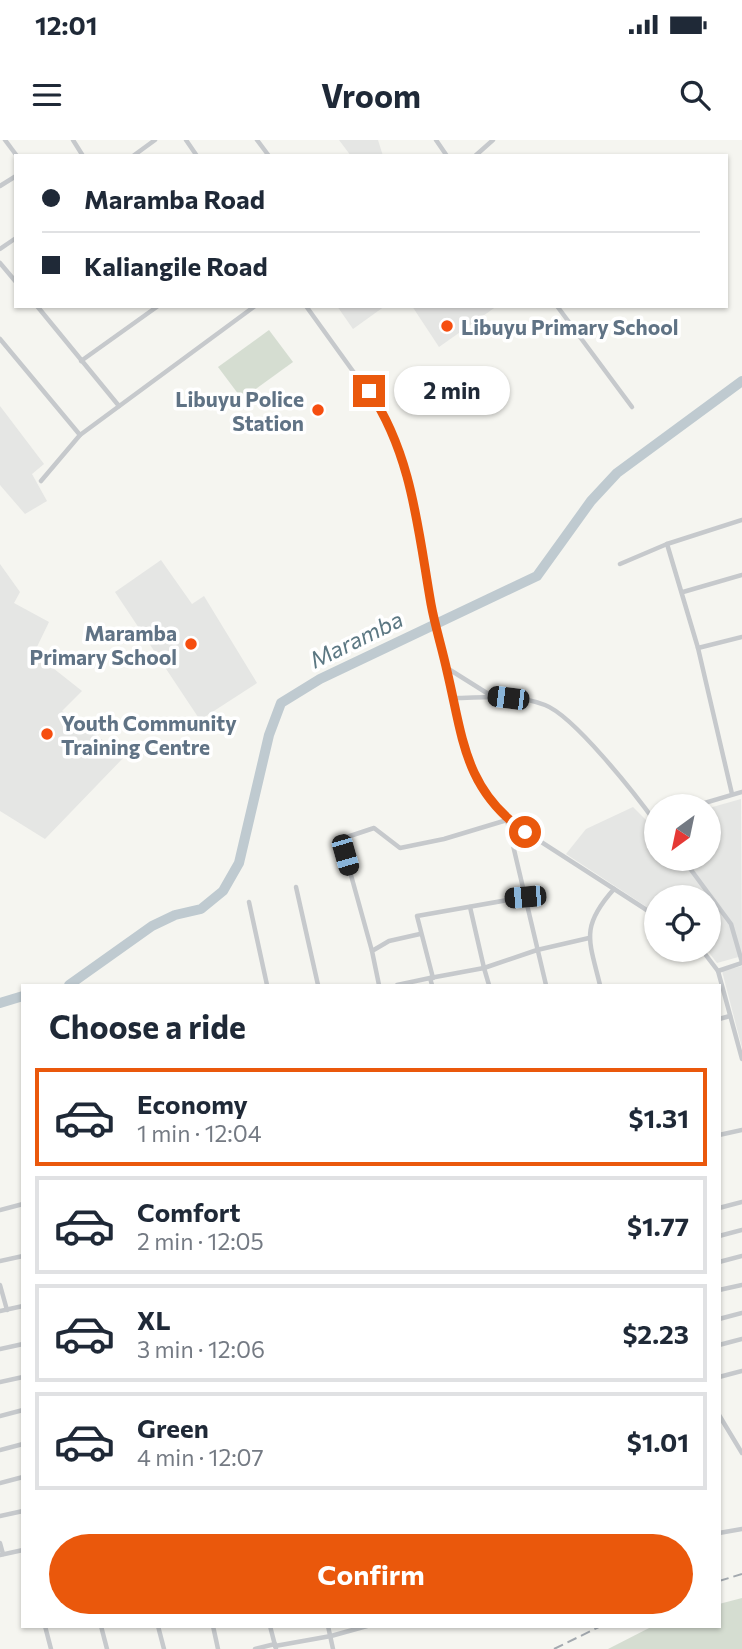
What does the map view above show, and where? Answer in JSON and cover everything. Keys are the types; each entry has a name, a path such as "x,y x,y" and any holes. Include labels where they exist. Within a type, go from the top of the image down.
{"street":[{"path":"136,154 155,140"},
{"path":"477,154 493,140"},
{"path":"0,263 14,280"},
{"path":"39,308 119,406"},
{"path":"81,362 156,308"},
{"path":"41,481 80,435 252,308"},
{"path":"307,308 379,406 396,443 416,509 432,608 468,764 485,795 507,820 644,908"},
{"path":"558,308 632,407"},
{"path":"0,339 80,435"},
{"path":"620,564 667,544 742,520"},
{"path":"667,544 698,649 732,794"},
{"path":"683,592 742,575"},
{"path":"698,649 742,637"},
{"path":"446,667 490,696"},
{"path":"453,698 490,696 526,699 552,708 615,771 644,807"},
{"path":"721,797 742,792"},
{"path":"507,820 546,984"},
{"path":"379,984 341,839 374,828 400,848 507,820"},
{"path":"693,872 731,924 742,962 718,971"},
{"path":"296,887 318,984"},
{"path":"600,984 589,938 593,916 614,889"},
{"path":"432,984 417,916 499,899 525,897"},
{"path":"249,902 267,984"},
{"path":"470,907 489,984"},
{"path":"372,951 388,941 420,934"},
{"path":"402,984 484,968 537,950 589,938"},
{"path":"711,962 718,971 742,1059"},
{"path":"721,1018 730,1016"},
{"path":"721,1135 742,1130"},
{"path":"721,1207 742,1202"},
{"path":"0,1210 21,1205"},
{"path":"721,1235 742,1230"},
{"path":"0,1261 21,1256"},
{"path":"721,1261 742,1256"},
{"path":"721,1289 742,1284"},
{"path":"0,1285 6,1310"},
{"path":"0,1311 21,1306"},
{"path":"721,1318 742,1313"},
{"path":"721,1344 742,1339"},
{"path":"0,1349 21,1344"},
{"path":"721,1376 742,1371"},
{"path":"0,1382 21,1377"},
{"path":"0,1416 21,1411"},
{"path":"721,1418 742,1452"},
{"path":"0,1450 21,1445"},
{"path":"0,1483 21,1478"},
{"path":"0,1517 21,1512"},
{"path":"721,1533 742,1529"},
{"path":"0,1543 2,1555 21,1550"},
{"path":"46,1628 51,1649"},
{"path":"102,1628 107,1649"},
{"path":"159,1628 164,1649"},
{"path":"213,1628 218,1649"},
{"path":"270,1628 275,1647"},
{"path":"329,1628 333,1649"},
{"path":"255,1649 331,1636 360,1628"}],"shaded area":[{"path":"339,140 378,140 382,154 350,154"},
{"path":"338,308 382,308 353,329"},
{"name":"Libuyu Primary School","path":"413,308 494,308 439,347"},
{"path":"269,330 293,362 242,399 218,367"},
{"path":"0,406 44,464 32,474 47,501 25,514 0,485"},
{"name":"Maramba Primary School","path":"161,560 192,604 204,596 257,683 200,720 115,592"},
{"name":"Youth Community Training Centre","path":"0,564 20,592 14,603 49,622 34,653 82,691 62,711 125,756 45,839 0,811"},
{"path":"741,799 742,956 721,962 721,885 644,885 644,905 566,854 586,829 633,807 644,818 644,872 721,872 721,805"},
{"path":"742,966 742,1048 722,971"},
{"path":"742,1598 742,1649 608,1649 649,1628 721,1628 721,1603"}],"waterway":[{"name":"Maramba","path":"70,984 152,926 175,915 201,909 223,891 239,863 269,735 281,703 320,679 537,576 591,501 617,473 742,381"},
{"name":"Maramba","path":"0,1003 21,997"}],"railway":[{"path":"721,1580 742,1574"},
{"path":"554,1649 597,1628"}],"place":[{"name":"Libuyu Primary School","path":"447,326"},
{"name":"Libuyu Police Station","path":"318,410"},
{"name":"Maramba Primary School","path":"191,644"},
{"name":"Youth Community Training Centre","path":"47,734"}],"route":[{"path":"369,391 396,443 411,488 441,652 468,764 495,808 525,832"}]}
